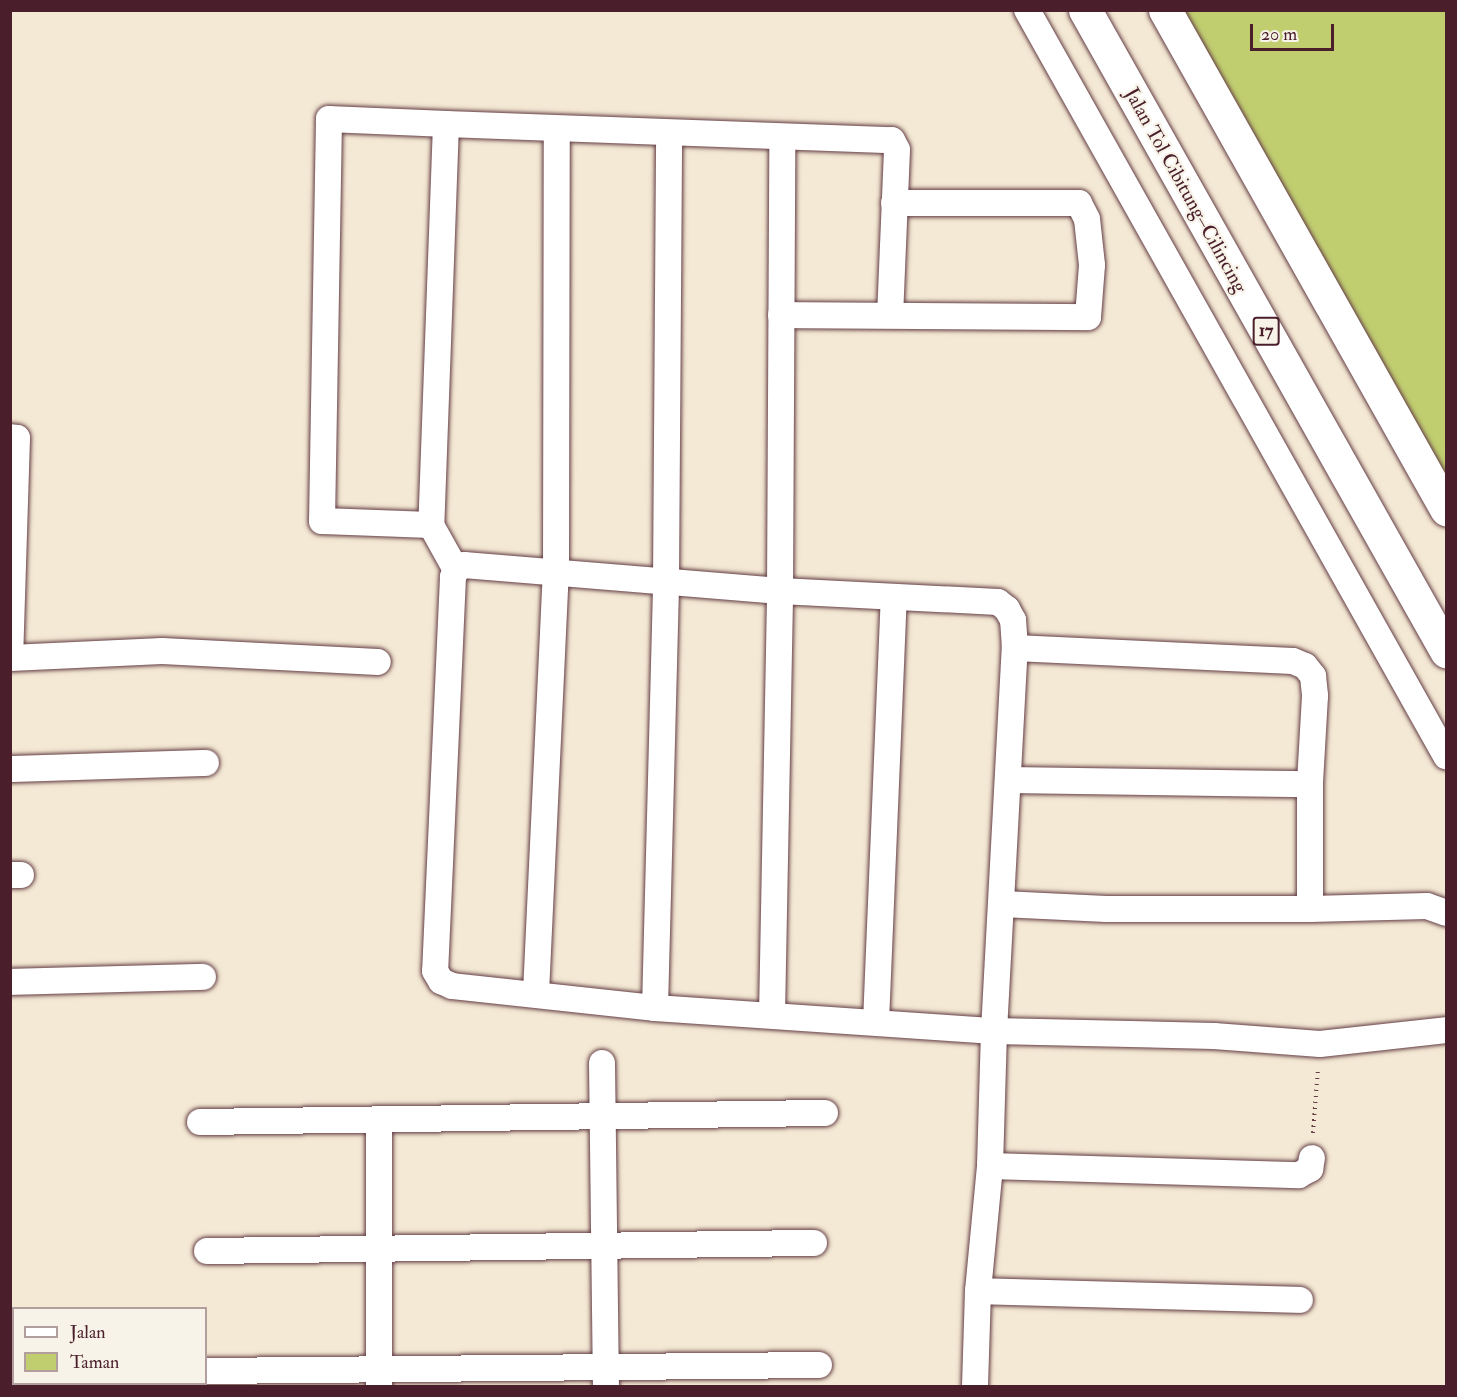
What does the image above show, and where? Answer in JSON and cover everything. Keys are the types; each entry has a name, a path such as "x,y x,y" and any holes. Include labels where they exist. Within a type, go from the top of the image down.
{"highway":[{"name":"Jalan Tol Cibitung–Cilincing","path":"1085,10 1446,651"},
{"path":"1165,10 1446,509"}],"street":[{"path":"1027,10 1446,756"},
{"path":"432,525 322,521 329,119 557,130 892,140 897,150 890,315"},
{"path":"446,124 432,525 456,570"},
{"path":"536,993 556,571 557,130"},
{"path":"655,1008 666,582 669,133"},
{"path":"772,1015 780,591 782,138"},
{"path":"781,315 1088,317 1092,292 1087,219 1079,203 894,203"},
{"path":"10,437 17,438 12,542 11,658 162,651 378,662"},
{"path":"975,1386 978,1291 990,1166 994,1031 1015,648 1013,620 1007,609 998,602 780,591 464,565 456,570 453,577 435,971 441,981 452,986 536,993 655,1008 994,1031 1214,1036 1320,1044 1446,1030"},
{"path":"876,1022 894,597"},
{"path":"1015,648 1275,660 1305,666 1313,676 1315,696 1310,784 1311,909"},
{"path":"10,768 206,763"},
{"path":"1008,780 1310,784"},
{"path":"1002,904 1106,909 1311,909 1427,906 1446,913"},
{"path":"10,982 203,977"},
{"path":"602,1063 606,1377"},
{"path":"200,1122 825,1113"},
{"path":"378,1120 379,1378"},
{"path":"990,1166 1299,1175 1310,1169 1312,1158"},
{"path":"207,1251 814,1243"},
{"path":"978,1291 1300,1300"},
{"path":"207,1371 379,1378 606,1377 819,1365"}],"path":[{"path":"1312,1158 1320,1044"}],"green space":[{"path":"1165,11 1446,11 1446,509"}]}
